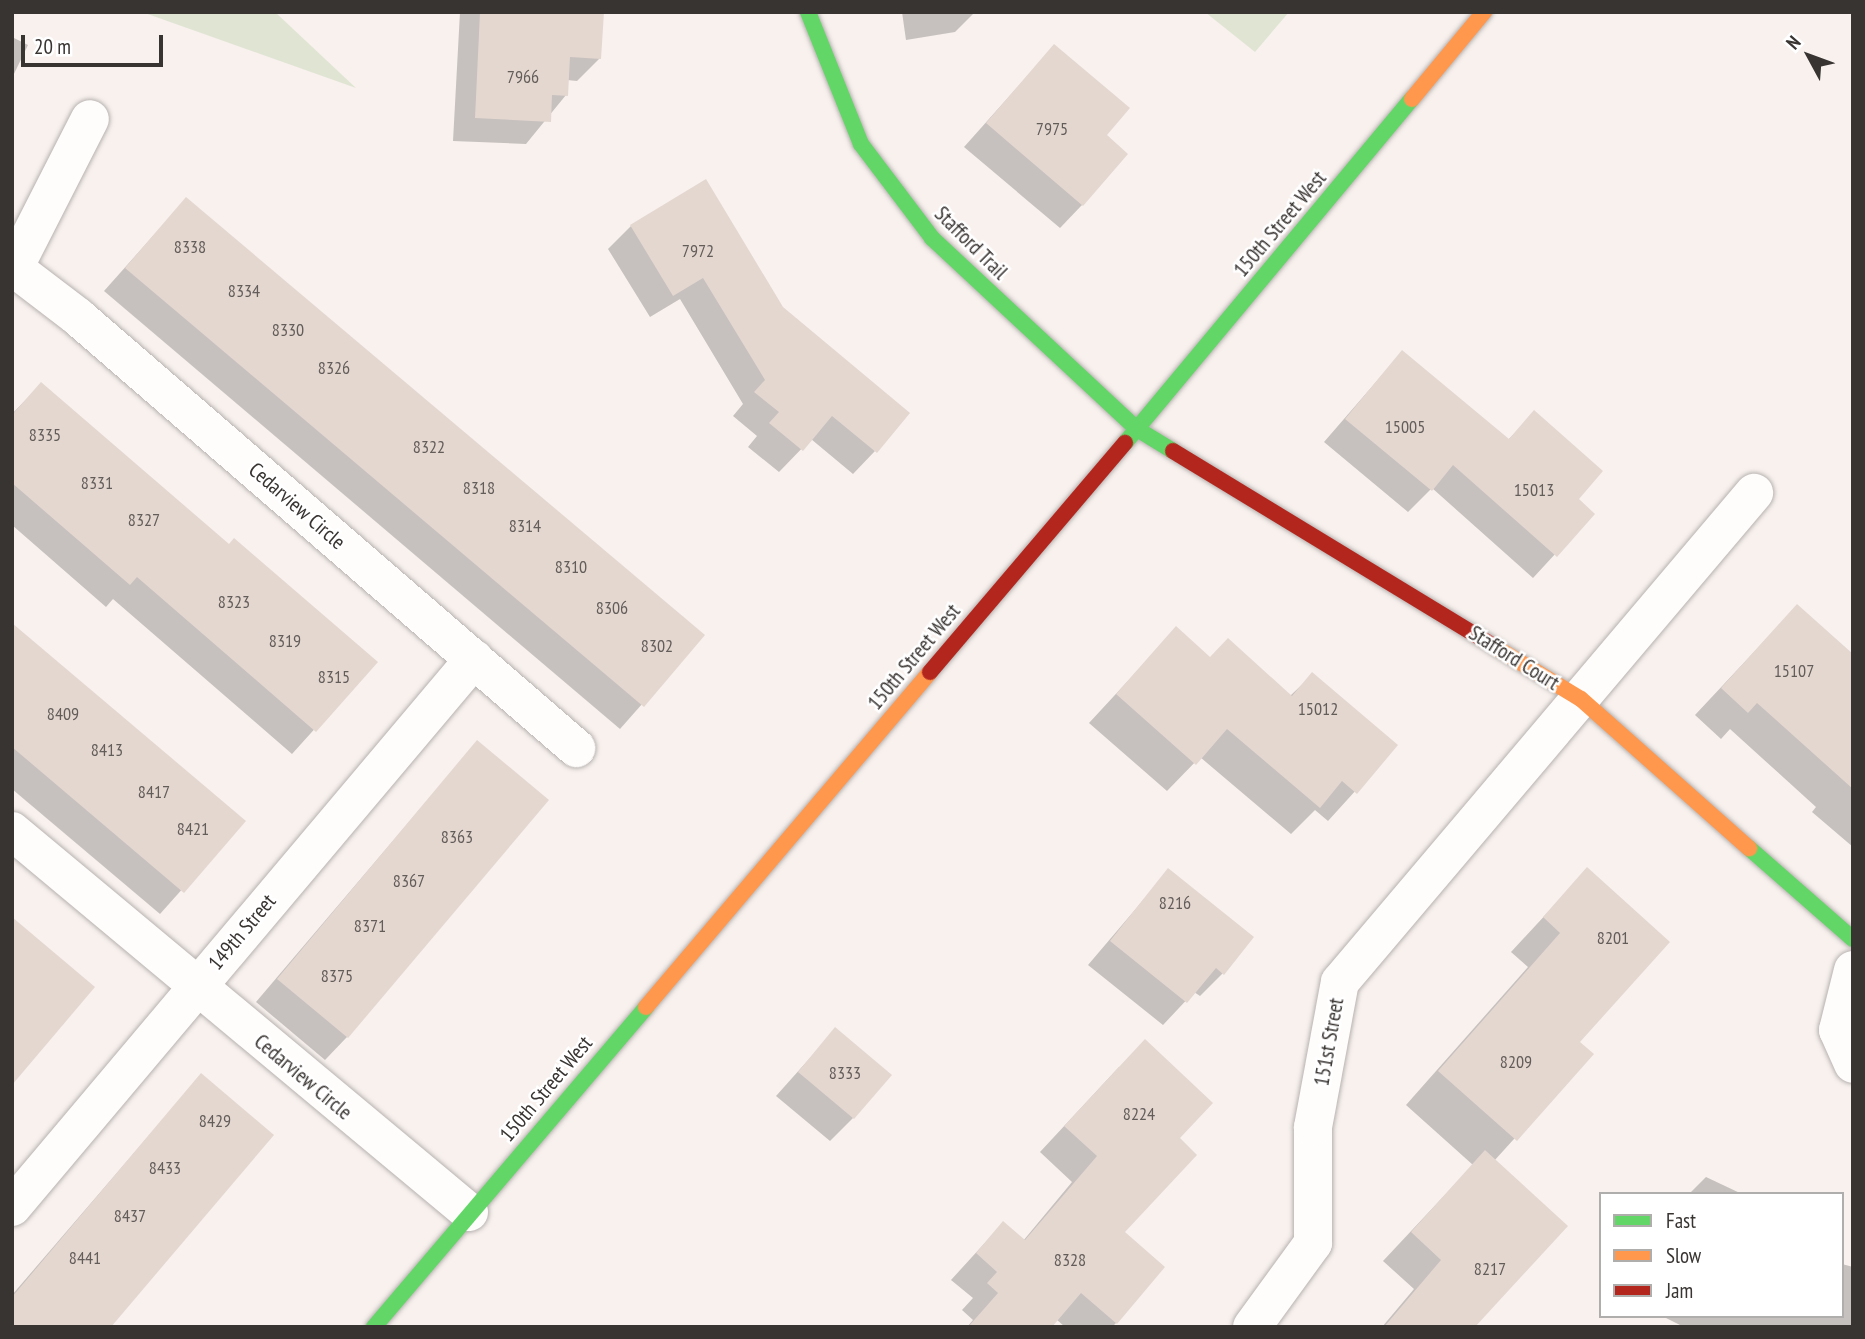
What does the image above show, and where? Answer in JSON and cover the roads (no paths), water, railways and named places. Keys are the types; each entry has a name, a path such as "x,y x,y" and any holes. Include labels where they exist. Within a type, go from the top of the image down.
{"street":[{"name":"Stafford Trail","path":"808,12 861,144 932,238 1137,429"},
{"name":"150th Street West","path":"374,1327 1137,429 1484,12"},
{"name":"Cedarview Circle","path":"90,119 13,270 78,317 576,748"},
{"name":"Stafford Court","path":"1137,429 1581,699 1853,939"},
{"name":"151st Street","path":"1252,1327 1313,1243 1313,1127 1340,982 1754,493"},
{"name":"149th Street","path":"12,1207 474,659"},
{"name":"Cedarview Circle","path":"12,831 195,987 469,1212"},
{"path":"1853,970 1838,1030 1853,1064"}]}
